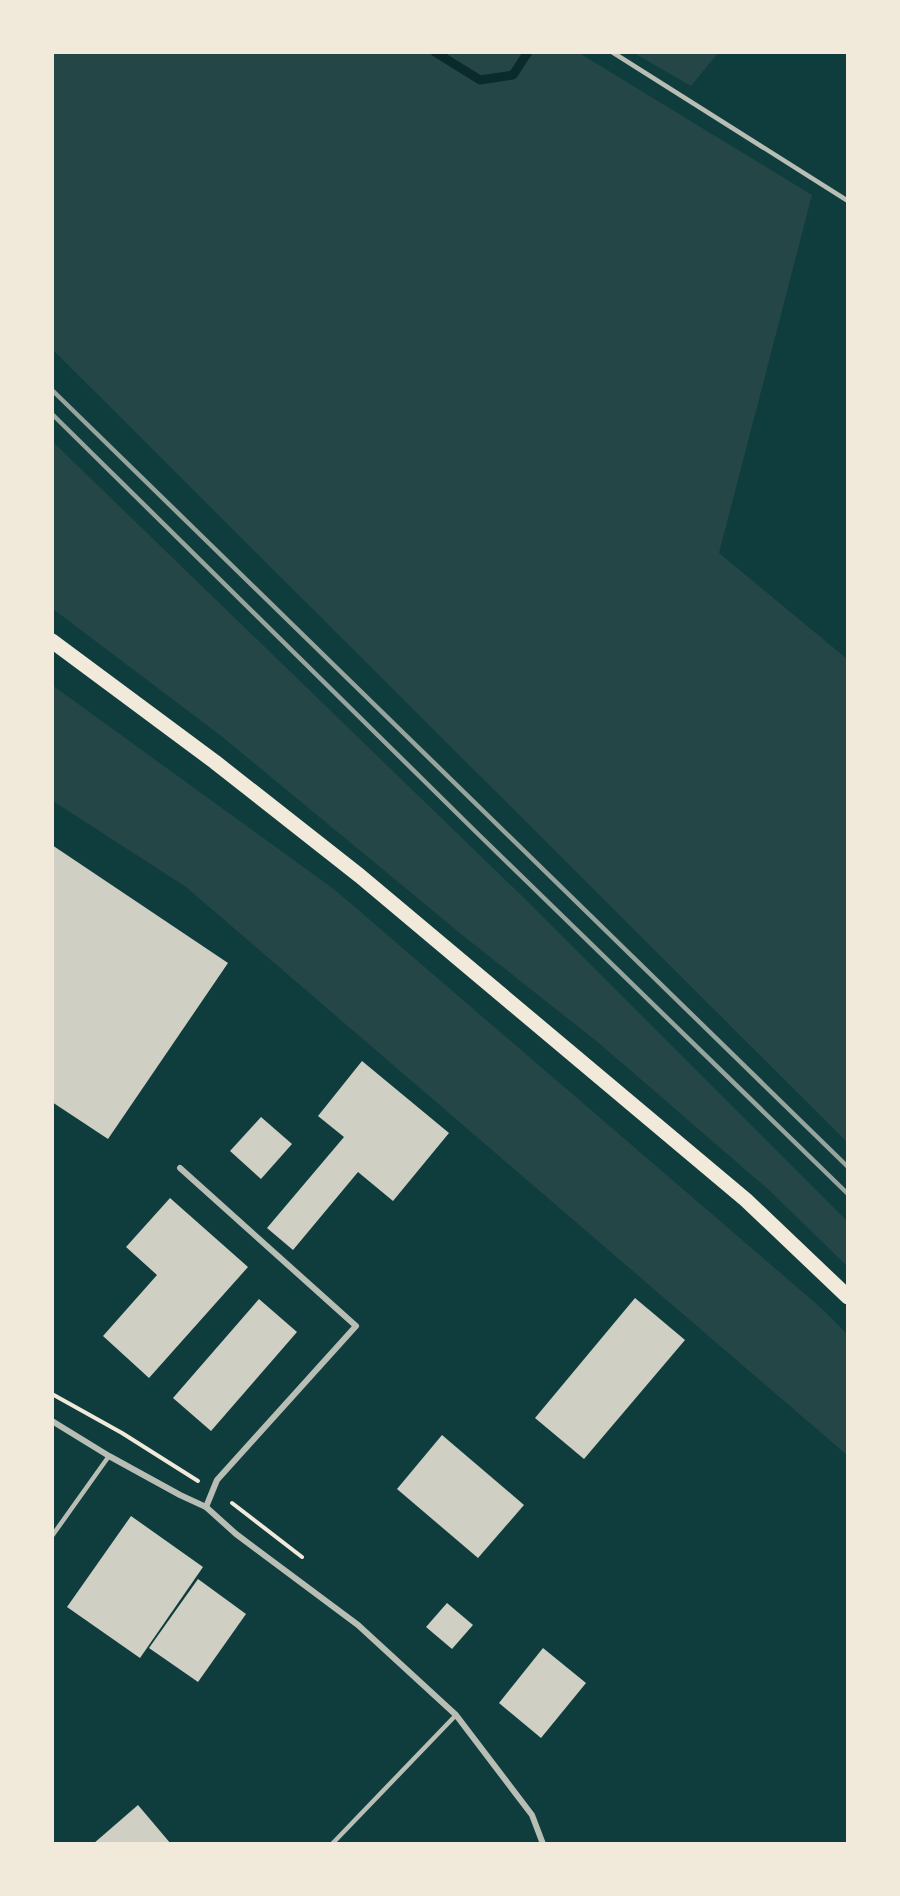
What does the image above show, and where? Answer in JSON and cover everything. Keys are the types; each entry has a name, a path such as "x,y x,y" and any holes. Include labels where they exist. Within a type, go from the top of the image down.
{"main road":[{"path":"52,641 215,762 369,884 746,1200 848,1297"}],"street":[{"path":"180,1168 356,1326 217,1480 206,1507"},
{"path":"54,1423 109,1456 206,1507 236,1534 358,1625 456,1715 532,1815 543,1844"}],"lane":[{"path":"612,52 848,201"},
{"path":"52,1536 109,1456"},
{"path":"332,1844 456,1715"}],"shaded area":[{"path":"52,53 579,53 812,195 719,553 847,659 847,1142 53,350"},
{"path":"634,53 718,53 691,86"},
{"path":"53,442 525,899 847,1221 847,1266 770,1191 600,1044 466,938 220,735 53,609"},
{"path":"52,685 335,890 820,1307 847,1334 847,1455 186,887 53,801"}],"building":[{"path":"52,845 228,963 108,1139 52,1102"},
{"path":"362,1061 449,1133 393,1201 358,1172 293,1250 267,1228 344,1137 318,1116"},
{"path":"261,1117 292,1144 261,1179 230,1151"},
{"path":"170,1198 248,1267 149,1378 103,1336 157,1275 126,1247"},
{"path":"635,1298 685,1340 584,1459 535,1418"},
{"path":"259,1299 297,1332 211,1431 173,1398"},
{"path":"442,1435 524,1505 478,1558 397,1489"},
{"path":"131,1516 203,1567 140,1658 67,1607"},
{"path":"198,1579 246,1614 198,1682 149,1648"},
{"path":"447,1603 473,1625 452,1649 426,1627"},
{"path":"543,1648 586,1683 541,1738 499,1703"},
{"path":"138,1805 171,1844 93,1844"}],"waterway":[{"path":"435,52 480,80 513,75 528,52"}],"railway":[{"path":"52,390 848,1167"},
{"path":"52,414 476,832 848,1194"}]}
